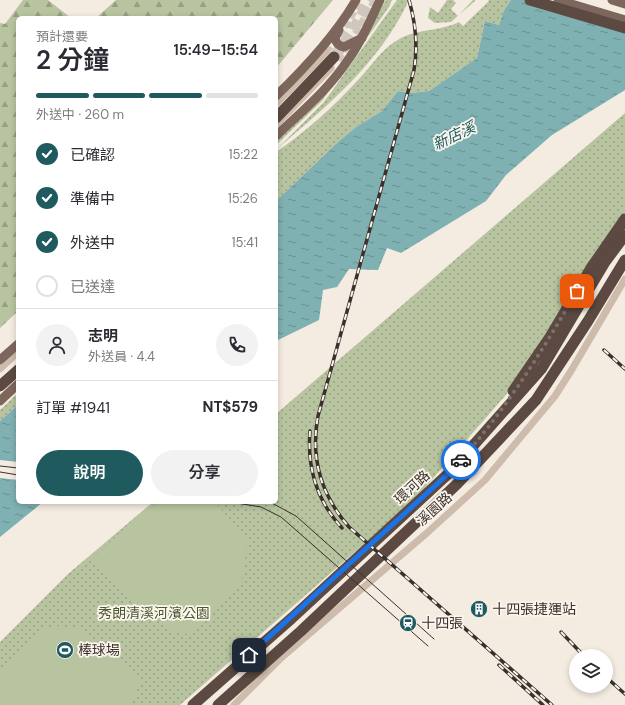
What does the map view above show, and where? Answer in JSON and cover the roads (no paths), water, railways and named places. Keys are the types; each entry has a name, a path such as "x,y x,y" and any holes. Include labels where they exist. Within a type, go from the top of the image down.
{"highway":[{"path":"530,0 625,28"},
{"path":"583,16 625,32"},
{"path":"278,110 332,56"},
{"path":"278,116 332,56"},
{"path":"481,437 539,354 591,268 625,219"},
{"name":"環河路","path":"193,705 292,618 448,474 542,368 605,262 625,235"},
{"name":"環河路","path":"218,705 301,631 457,484 536,400 588,321 625,260"},
{"path":"0,379 16,365"},
{"path":"0,386 16,372"}],"main road":[{"path":"356,0 335,38 336,43 344,47 363,37"},
{"path":"278,134 326,87 348,61 363,37 380,0"},
{"path":"558,0 625,20"},
{"path":"612,0 625,4"},
{"path":"278,94 307,66 348,14"},
{"path":"0,360 16,346"},
{"path":"0,400 16,386"}],"street":[{"path":"278,102 332,56"},
{"path":"278,123 332,56"},
{"name":"溪園路","path":"234,705 281,658 428,532 485,480 555,396 625,279"},
{"path":"0,369 16,354"},
{"path":"0,392 16,378"}],"water":[{"name":"新店溪","path":"511,0 625,0 625,90 552,135 506,175 486,201 401,253 387,248 378,270 349,269 337,287 323,290 319,320 278,340 278,199 338,142 356,127 382,111 398,91 410,93 429,91 477,58 485,21 499,25 504,10"},
{"path":"16,407 16,504 41,504 0,537 0,421"}],"tunnel":[{"path":"326,52 343,30 361,0"},
{"path":"334,57 351,34 370,0"},
{"path":"338,60 375,0"}],"tram line":[{"path":"0,466 16,468"},
{"path":"0,472 16,475"},
{"path":"242,504 261,507 281,517 428,646"},
{"path":"274,504 296,516 434,639"}],"railway":[{"path":"409,0 416,35 414,70 318,416 316,432 317,462 320,476 331,502 349,527 552,705"},
{"path":"604,350 625,369"},
{"path":"310,431 309,445 312,471 320,495 326,507 342,528"},
{"path":"561,632 577,649"},
{"path":"499,665 543,705"},
{"path":"613,683 625,694"}],"place":[{"name":"十四張捷運站","path":"479,609"},
{"name":"十四張","path":"408,623"},
{"name":"棒球場","path":"65,650"}],"park label":[{"name":"秀朗清溪河濱公園","path":"154,613"}]}
